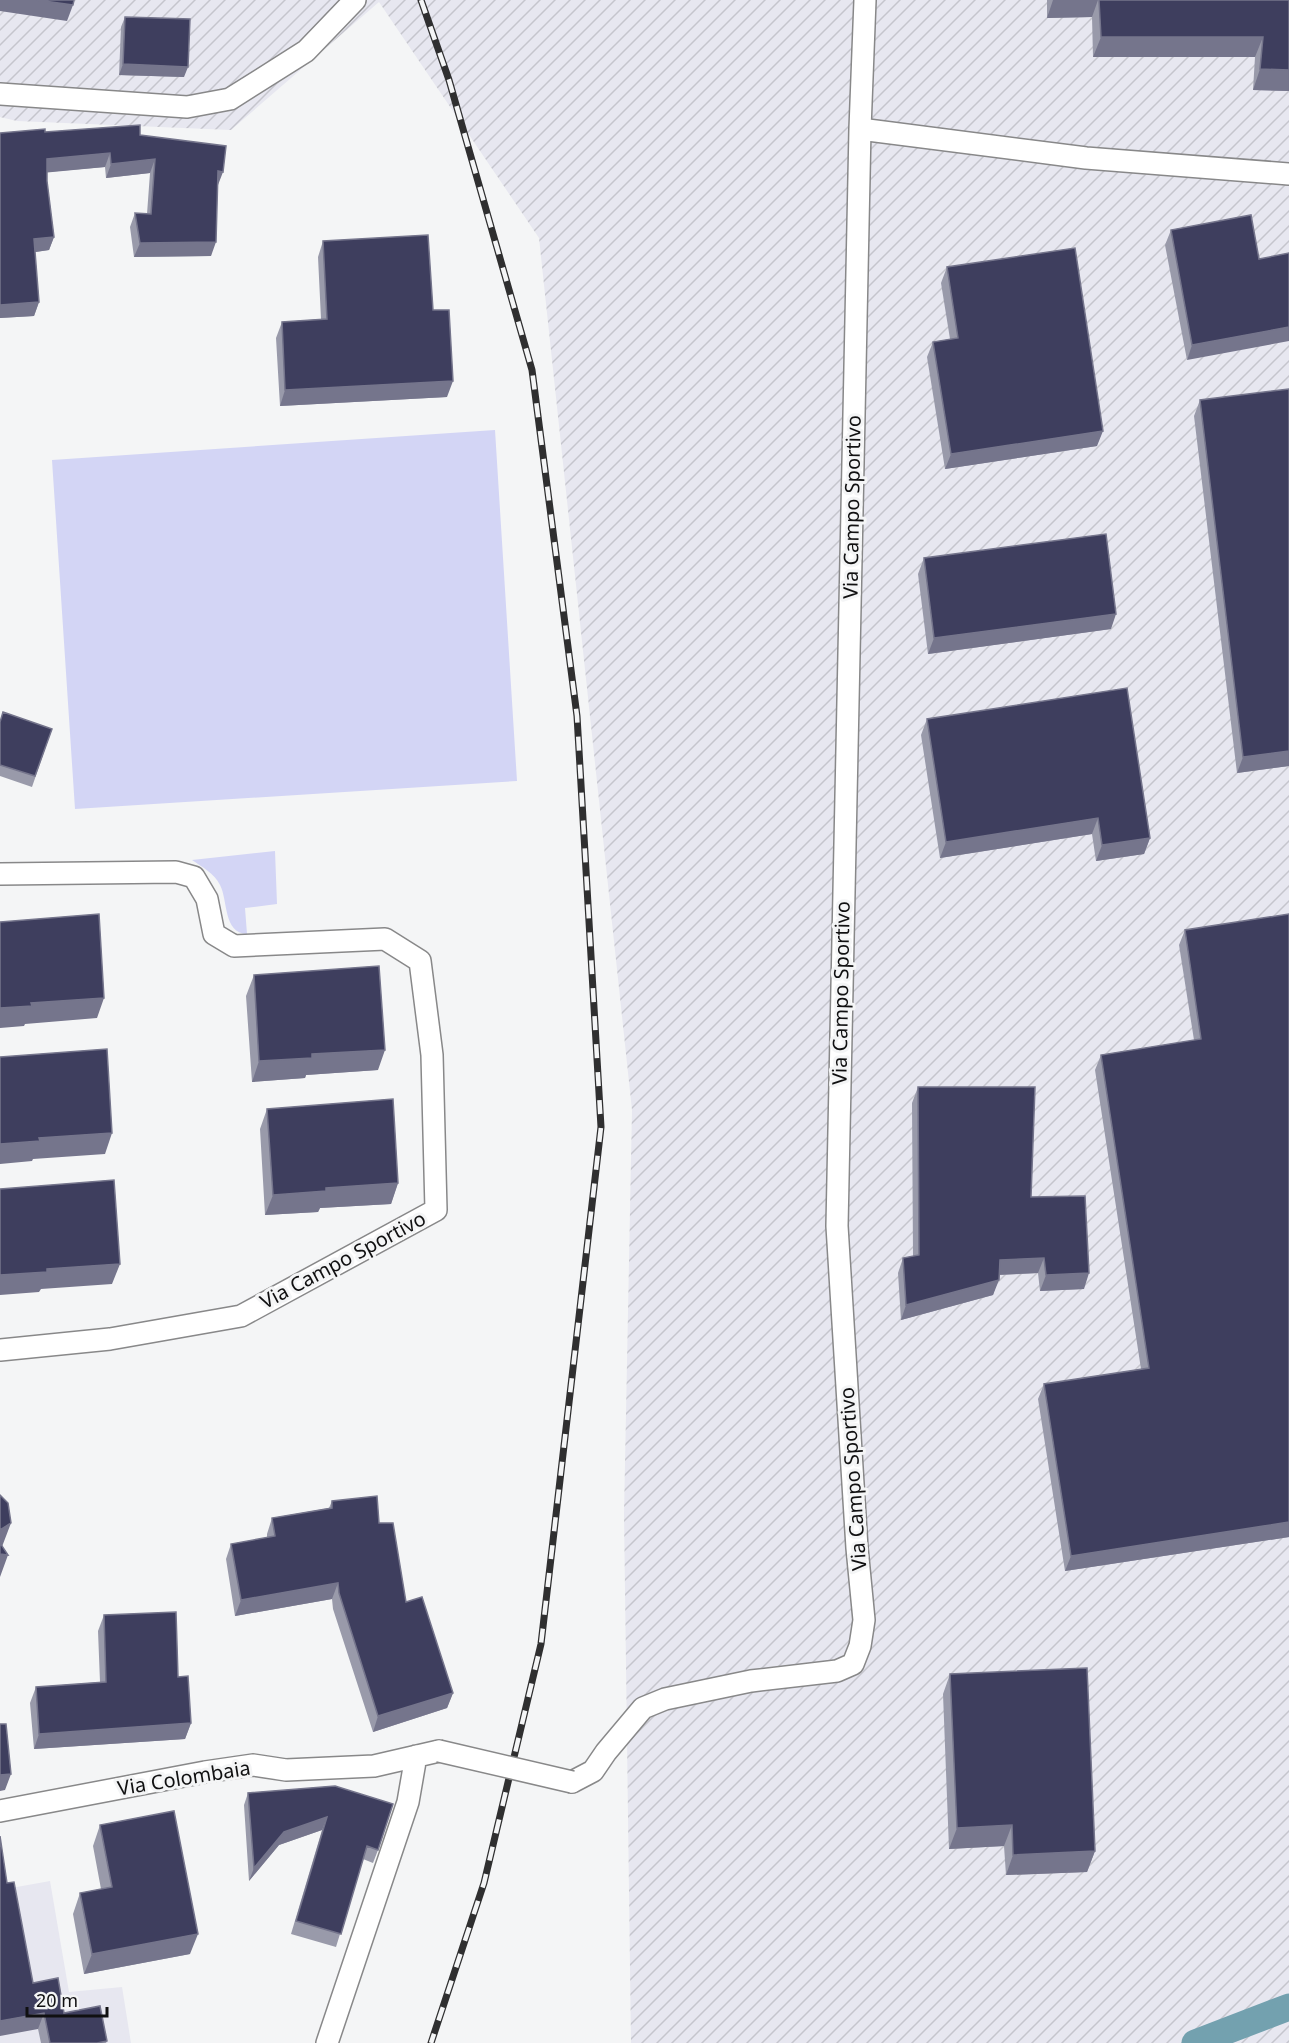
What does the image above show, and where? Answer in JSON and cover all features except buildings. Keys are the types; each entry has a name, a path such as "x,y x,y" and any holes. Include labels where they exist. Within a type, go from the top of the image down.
{"street":[{"path":"0,94 187,107 231,99 306,51 355,0"},
{"name":"Via Campo Sportivo","path":"439,1751 572,1782 593,1771 643,1708 665,1699 751,1681 837,1671 853,1664 860,1646 864,1620 857,1548 837,1226 860,129 865,0"},
{"path":"860,129 1086,158 1289,174"},
{"name":"Via Campo Sportivo","path":"0,874 176,872 194,877 207,898 214,934 234,946 385,939 420,961 432,1055 436,1210 241,1316 110,1339 0,1350"},
{"name":"Via Colombaia","path":"0,1811 253,1765 286,1770 374,1766 439,1751"},
{"path":"327,2043 408,1802 416,1756"}],"shaded area":[{"path":"0,0 1289,0 1289,2043 631,2043 624,1514 632,1110 539,238 379,2 231,130 17,121 0,117"},
{"path":"495,430 517,781 75,809 52,460"},
{"path":"275,851 277,904 245,908 247,934 239,932 230,922 220,885 214,877 192,860"},
{"path":"50,1881 69,1992 122,1987 131,2043 0,2043 0,1890"}],"waterway":[{"path":"1195,2043 1289,2007"}],"railway":[{"path":"421,0 449,80 532,370 577,716 601,1127 541,1644 484,1883 431,2043"}]}
